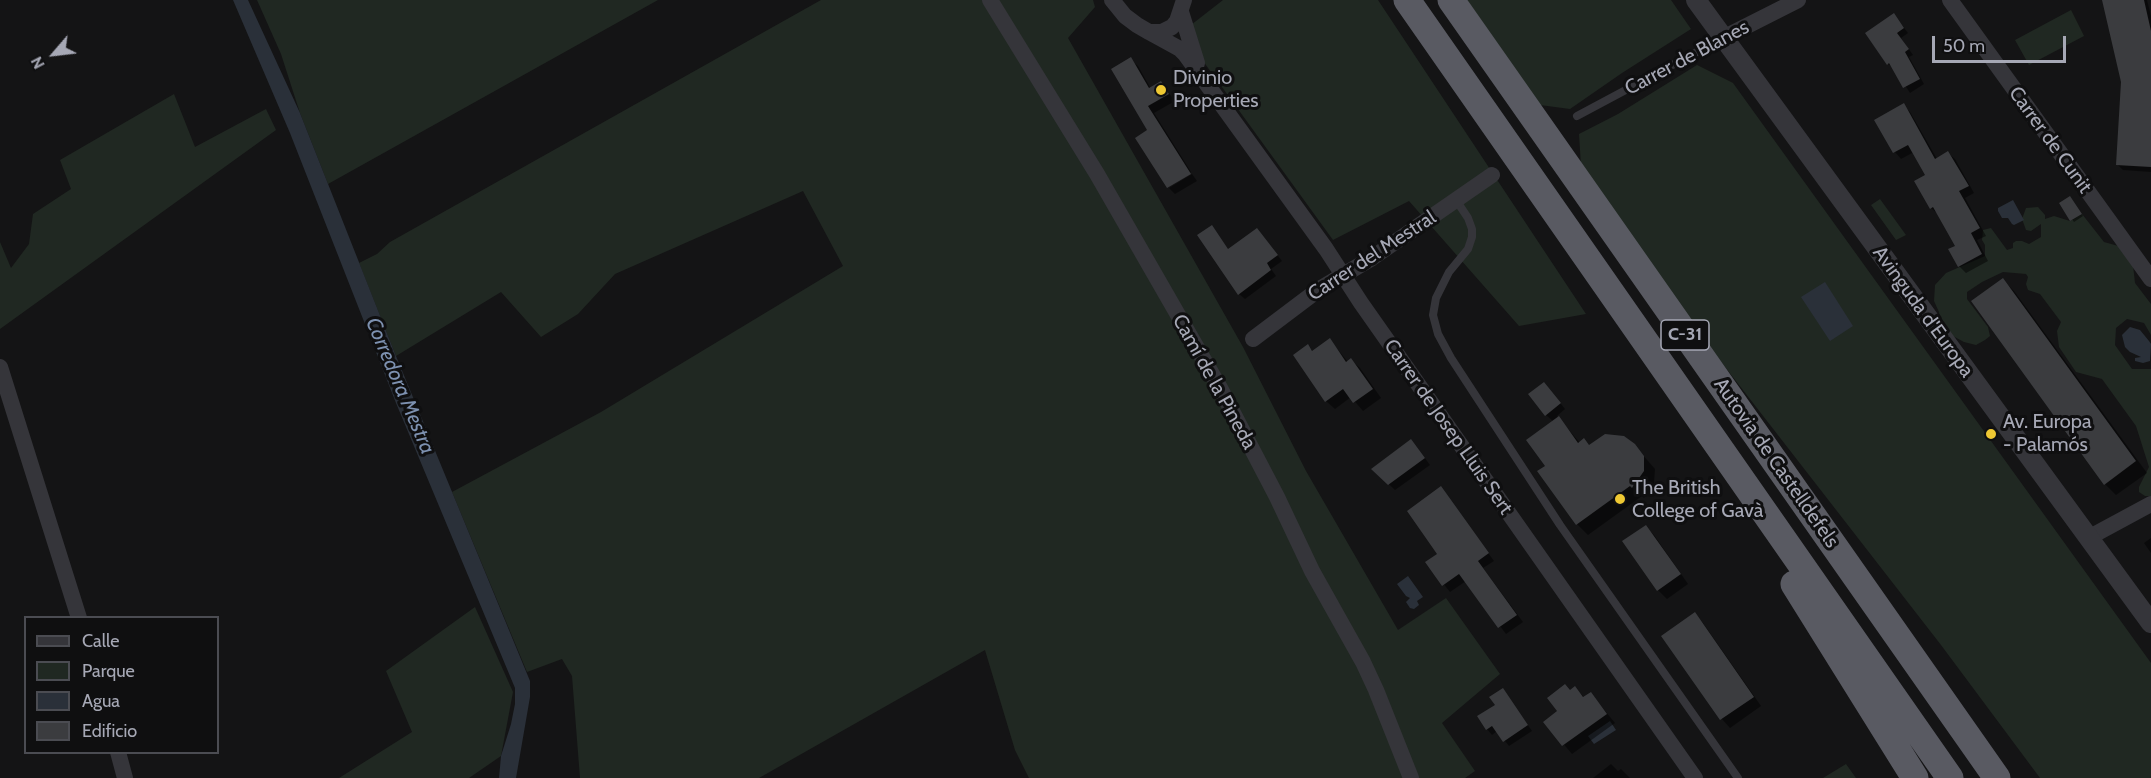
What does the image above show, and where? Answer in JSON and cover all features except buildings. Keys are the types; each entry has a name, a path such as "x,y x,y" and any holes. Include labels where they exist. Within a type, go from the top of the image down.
{"highway":[{"name":"Autovia de Castelldefels","path":"1407,0 1950,778"},
{"name":"Autovia de Castelldefels","path":"1451,0 1997,778"},
{"path":"1675,384 1887,736 1915,778"},
{"path":"1921,668 2008,778"},
{"path":"1887,736 1908,778"}],"street":[{"name":"Camí de la Pineda","path":"990,0 1097,174 1220,388 1277,497 1312,571 1363,662 1411,778"},
{"name":"Carrer de Josep Lluis Sert","path":"1112,0 1125,16 1179,49 1201,76 1695,778"},
{"name":"Avinguda d'Europa","path":"1696,0 2151,623"},
{"name":"Carrer de Blanes","path":"1723,38 1798,0"},
{"name":"Carrer de Cunit","path":"1950,0 2151,279"},
{"name":"Carrer de Josep Lluis Sert","path":"1149,32 1162,32 1172,27 1178,21 1182,6"},
{"name":"Carrer de Josep Lluis Sert","path":"1182,6 1201,76"},
{"name":"Carrer del Mestral","path":"1253,339 1318,290 1372,258 1492,175"},
{"path":"0,367 78,616"},
{"path":"2088,538 2151,504"},
{"path":"118,754 126,778"}],"lane":[{"name":"Carrer de Blanes","path":"1577,116 1723,38"},
{"path":"1456,200 1468,218 1472,228 1472,237 1468,249 1449,272 1436,298 1432,315 1438,334 1451,358 1560,525 1738,778"}],"green space":[{"path":"257,0 658,0 328,184 300,113 281,54"},
{"path":"821,0 1093,0 1095,7 1068,38 1243,347 1306,471 1398,630 1446,598 1500,674 1442,723 1475,771 1465,778 1029,778 1015,750 985,650 759,778 580,778 572,676 562,659 527,672 452,492 601,412 843,266 803,191 615,274 578,314 541,337 501,292 396,356 359,263 377,254 390,242"},
{"path":"1223,0 1378,0 1586,314 1519,326 1409,201 1333,240 1182,32"},
{"path":"1467,0 1671,0 1691,29 1570,109 1540,105"},
{"path":"2071,10 2084,36 2029,65 2015,40"},
{"path":"1697,65 1733,83 2151,663 2151,778 2040,778 1941,645 1694,327 1581,166 1579,134 1618,114"},
{"path":"174,94 195,147 266,109 276,130 0,329 0,242 11,268 29,244 33,214 71,189 60,160"},
{"path":"1880,199 1906,235 1896,240 1871,205"},
{"path":"2038,207 2045,215 2045,219 2054,216 2070,221 2082,214 2104,242 2122,247 2133,265 2135,283 2151,304 2151,335 2144,323 2127,319 2116,328 2115,345 2132,369 2151,369 2151,496 2145,496 2139,492 2139,487 2149,467 2136,426 2102,379 2076,372 2059,347 2057,331 2061,322 2040,294 2028,290 2026,274 2003,272 1967,292 1967,299 1988,327 1990,336 1985,340 1976,345 1964,342 1941,326 1939,312 1934,301 1935,285 1946,273 1985,256 1983,230 1991,228 2007,250 2013,248 2013,243 2016,241 2029,244 2041,237 2041,224 2031,231 2026,230 2022,219 2026,208"},
{"path":"475,607 513,692 501,756 469,778 339,778 412,732 386,671"},
{"path":"1846,764 1856,778 1823,778"}],"water":[{"name":"Corredora Mestra","path":"233,0 248,0 300,113 396,356 530,681 530,697 516,778 499,778 501,756 515,704 515,688 396,403 290,133"},
{"path":"2013,200 2024,220 2014,225 2008,218 2002,218 1998,211 1998,208"},
{"path":"1825,282 1853,326 1830,341 1801,297"},
{"path":"2130,327 2140,330 2151,344 2150,361 2143,363 2135,361 2135,358 2141,357 2125,347 2122,335"},
{"path":"1408,576 1423,597 1417,601 1419,605 1414,609 1410,608 1406,602 1410,598 1397,584"},
{"path":"1610,721 1616,730 1594,744 1588,736"}],"place":[{"name":"Divinio Properties","path":"1161,90"},
{"name":"Av. Europa - Palamós","path":"1991,434"},
{"name":"The British College of Gavà","path":"1620,499"}]}
